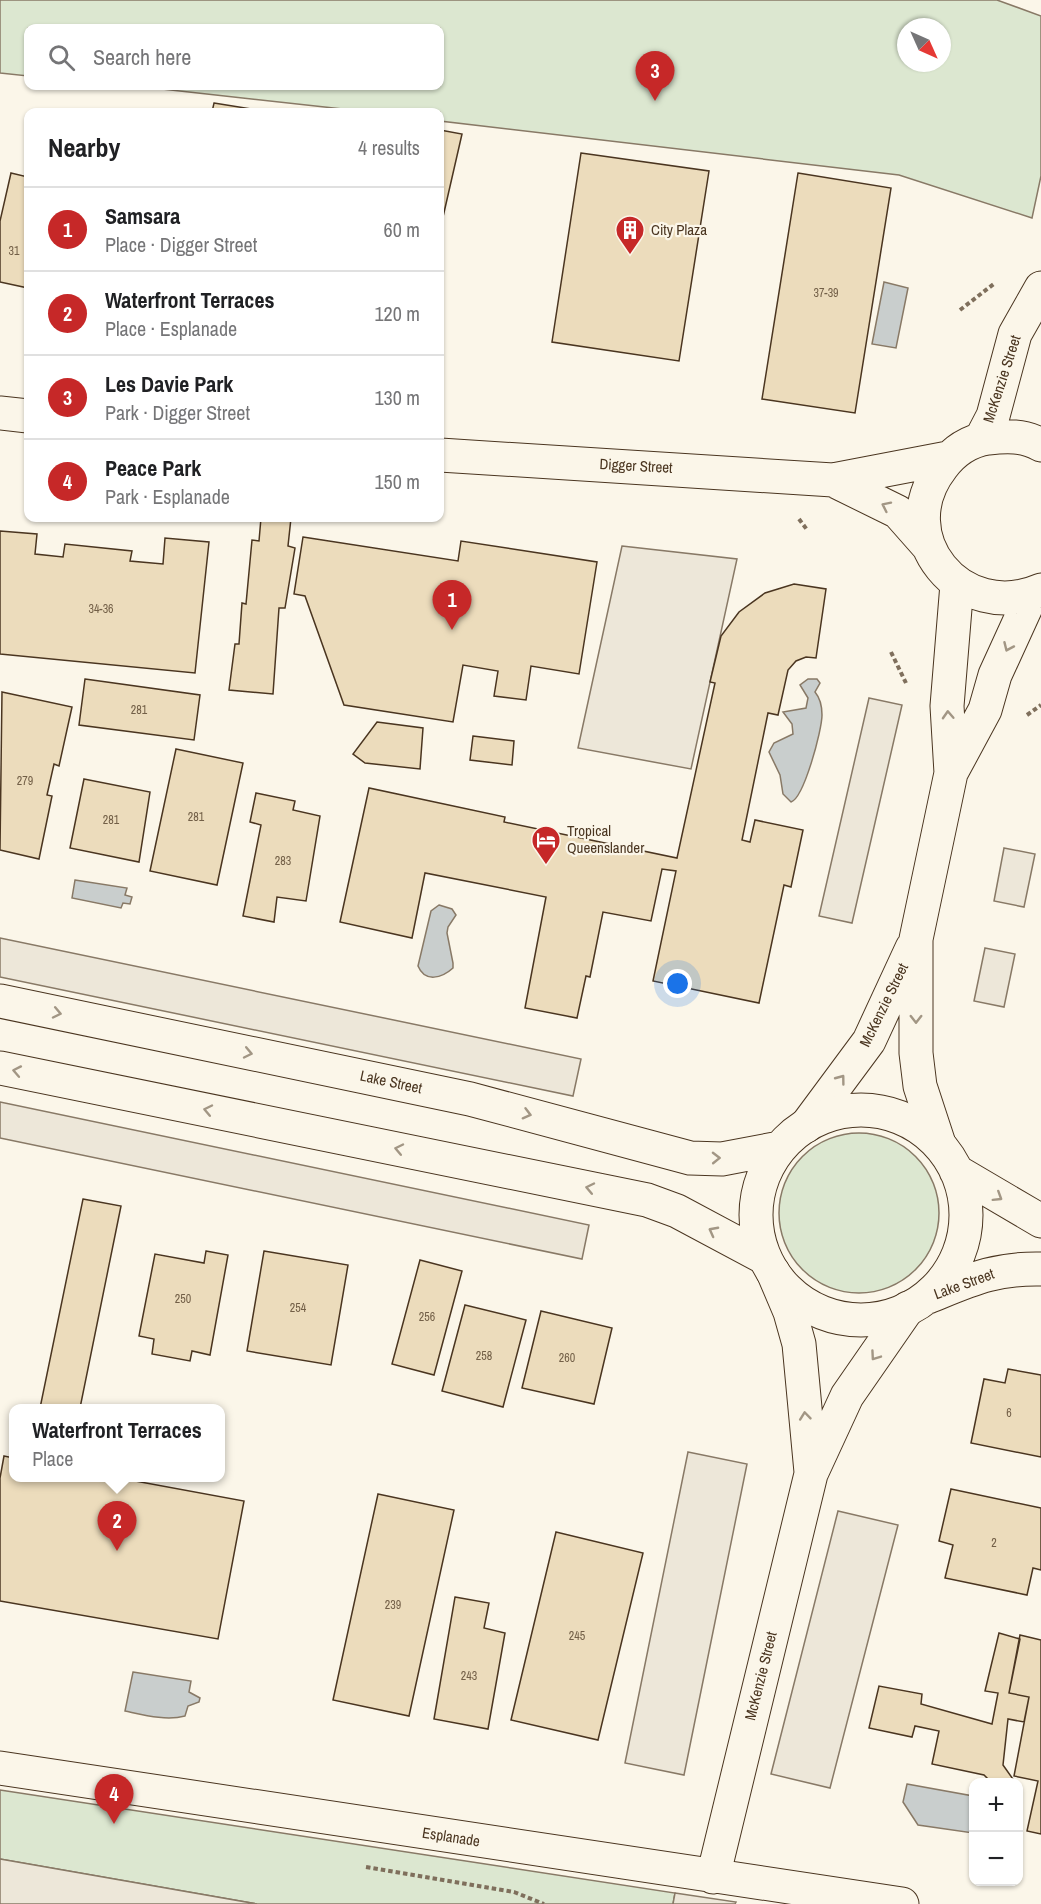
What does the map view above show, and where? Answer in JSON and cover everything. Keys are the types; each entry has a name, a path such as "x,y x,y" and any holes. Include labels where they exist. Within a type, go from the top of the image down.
{"street":[{"name":"McKenzie Street","path":"981,439 993,416 1015,334 1041,288"},
{"path":"0,413 24,416"},
{"path":"928,546 923,523 925,499 934,477 948,458 964,446 981,439 1007,435 1033,440 1041,445"},
{"name":"Digger Street","path":"444,455 833,480 948,458"},
{"name":"Digger Street","path":"833,480 898,512 928,546 940,567 957,584"},
{"name":"McKenzie Street","path":"939,1144 920,1086 917,1064 916,939 951,773 947,706 957,584"},
{"path":"957,584 980,595 1006,599 1036,592"},
{"name":"McKenzie Street","path":"951,773 985,710 995,675 1036,592"},
{"name":"McKenzie Street","path":"806,1126 869,1041 916,939"},
{"name":"Lake Street","path":"0,1001 460,1096 690,1158 722,1159 780,1148"},
{"path":"0,1068 647,1200 677,1211 769,1265"},
{"path":"875,1110 909,1122 939,1144 956,1171 966,1205 962,1240 948,1273 916,1303 876,1319 859,1320 826,1314 796,1297 769,1265 759,1242 755,1209 764,1176 780,1148 806,1126 840,1112 875,1110"},
{"path":"956,1171 1041,1221"},
{"name":"McKenzie Street","path":"769,1265 790,1312 799,1344 811,1474"},
{"name":"Lake Street","path":"916,1303 985,1274 1010,1269 1041,1269"},
{"name":"McKenzie Street","path":"713,1877 811,1474 847,1396 916,1303"},
{"name":"Esplanade","path":"0,1768 902,1904"}],"green space":[{"path":"0,0 997,0 1041,16 1041,176 1032,218 899,175 444,121 444,108 334,108 171,90 444,90 444,24 24,24 24,76 0,73"},
{"path":"859,1133 875,1134 890,1139 904,1146 916,1156 926,1168 933,1182 938,1197 938,1229 933,1244 926,1258 916,1270 904,1280 890,1287 875,1292 859,1293 843,1292 828,1287 814,1280 802,1270 792,1258 785,1244 780,1229 779,1213 780,1197 785,1182 792,1168 802,1156 814,1146 828,1139 843,1134"},
{"path":"0,1790 675,1893 673,1904 257,1904 0,1859"}],"shaded area":[{"path":"884,282 908,288 896,348 872,344"},
{"path":"622,546 737,559 691,769 578,748"},
{"path":"808,679 817,679 820,683 815,692 821,706 821,723 807,777 796,798 791,802 783,794 780,775 769,752 774,743 793,734 792,724 783,712 806,708 808,698 800,685"},
{"path":"869,698 902,705 852,923 819,916"},
{"path":"1004,848 1035,854 1024,907 994,901"},
{"path":"75,880 127,888 125,895 132,897 130,904 123,903 121,908 72,898"},
{"path":"439,905 452,909 456,915 447,933 453,968 439,976 429,977 418,966 431,911"},
{"path":"0,938 581,1059 573,1096 0,977"},
{"path":"985,948 1015,954 1004,1007 974,1001"},
{"path":"0,1102 589,1225 582,1259 0,1138"},
{"path":"688,1452 747,1464 684,1775 625,1763"},
{"path":"838,1511 898,1525 830,1788 771,1774"},
{"path":"133,1672 191,1681 189,1692 200,1698 199,1702 188,1706 185,1716 170,1718 125,1711"},
{"path":"907,1784 969,1795 969,1832 918,1825 903,1802"},
{"path":"0,1859 257,1904 0,1904"},
{"path":"675,1893 736,1902 735,1904 673,1904"}],"building":[{"path":"214,103 245,108 213,108"},
{"path":"444,131 462,134 444,213"},
{"name":"City Plaza","path":"581,153 709,171 679,361 552,342"},
{"path":"11,173 24,176 24,287 0,282 0,221"},
{"path":"798,173 891,188 855,413 762,399"},
{"path":"261,522 291,522 288,546 295,548 285,608 279,608 273,694 229,690 235,644 239,644 242,603 246,604 252,540 259,541"},
{"path":"0,531 37,534 35,554 63,557 65,544 132,551 130,561 163,564 165,538 209,542 195,673 0,654"},
{"path":"303,537 458,561 461,541 597,562 579,674 531,666 526,700 494,696 498,671 463,665 453,722 344,705 305,596 294,594"},
{"path":"794,584 826,589 816,658 806,657 796,661 788,670 778,715 768,713 742,840 750,842 755,820 803,830 791,887 784,885 759,1003 653,981 676,871 662,869 651,921 603,912 590,977 586,976 577,1018 525,1008 546,897 425,873 412,938 340,922 369,788 505,817 504,822 677,858 715,683 710,682 721,636 739,612 765,593"},
{"path":"85,679 200,695 194,740 79,725"},
{"path":"2,692 72,707 59,766 54,764 47,795 52,796 39,859 0,850"},
{"path":"377,722 423,728 420,769 365,763 353,754"},
{"path":"473,736 514,741 512,765 470,760"},
{"path":"176,749 243,763 217,885 150,871"},
{"path":"84,779 150,792 139,862 70,848"},
{"path":"256,793 295,801 293,810 320,816 306,901 277,897 274,922 243,916 261,825 250,822"},
{"path":"83,1199 121,1206 81,1404 41,1404"},
{"path":"206,1251 228,1255 210,1355 192,1351 190,1361 152,1354 154,1339 139,1336 155,1254 204,1263"},
{"path":"264,1251 348,1265 331,1365 247,1351"},
{"path":"420,1260 462,1271 434,1375 392,1364"},
{"path":"465,1305 526,1320 503,1407 442,1391"},
{"path":"541,1311 612,1328 594,1404 522,1388"},
{"path":"1008,1369 1041,1375 1041,1457 971,1443 984,1379 1005,1383"},
{"path":"4,1456 9,1457 9,1482 141,1482 244,1501 218,1639 0,1601 0,1478"},
{"path":"951,1489 1041,1508 1041,1570 1033,1568 1027,1595 945,1578 953,1545 939,1541"},
{"path":"378,1494 454,1510 409,1716 333,1700"},
{"path":"556,1532 643,1553 598,1740 511,1720"},
{"path":"455,1597 489,1603 484,1628 505,1633 488,1729 434,1719"},
{"path":"999,1633 1020,1639 1009,1693 1029,1697 1024,1722 1008,1719 1003,1765 1012,1778 987,1778 984,1775 932,1764 939,1731 915,1726 912,1737 869,1728 879,1686 922,1694 921,1704 992,1724 998,1693 985,1691"},
{"path":"1020,1635 1041,1640 1041,1834 1027,1831 1038,1781 1014,1776 1029,1697 1009,1693"}],"place":[{"name":"Les Davie Park","path":"655,101"},
{"name":"City Plaza","path":"630,256"},
{"name":"Samsara","path":"452,630"},
{"name":"Tropical Queenslander","path":"546,866"},
{"name":"Waterfront Terraces","path":"117,1551"},
{"name":"Peace Park","path":"114,1824"}]}
